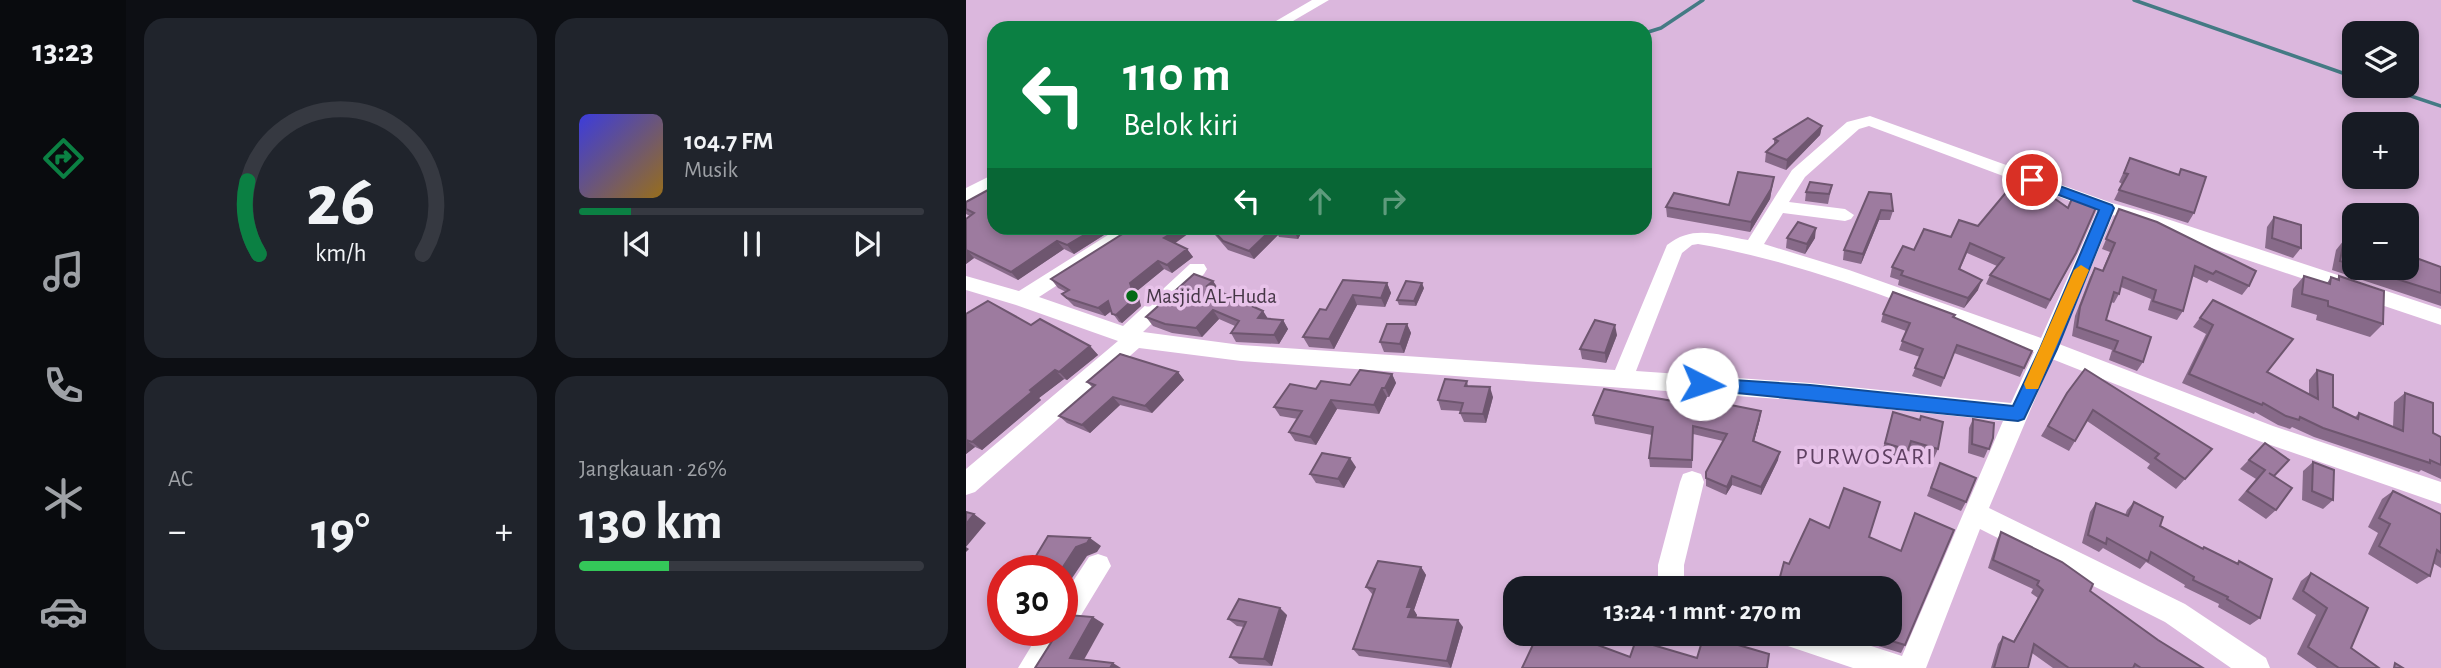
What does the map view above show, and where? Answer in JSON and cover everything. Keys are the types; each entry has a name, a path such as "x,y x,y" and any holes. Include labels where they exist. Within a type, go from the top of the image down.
{"street":[{"path":"1284,21 1322,0"},
{"path":"1753,247 1805,166 1853,125 1870,121 2107,208 2441,317"},
{"path":"966,196 987,183"},
{"path":"1778,207 1845,215"},
{"path":"1912,668 1940,593 2049,349 2107,208"},
{"path":"1022,299 1121,235"},
{"path":"1622,379 1679,244 1698,238 1753,247 1842,275 2049,349 2267,434 2441,493"},
{"path":"966,484 1130,337 1197,268"},
{"path":"966,283 1022,299 1130,337 1241,353 1810,392 2018,414"},
{"path":"1671,576 1671,565 1692,482"},
{"path":"1976,514 2175,613 2256,668"},
{"path":"1078,598 1098,566"},
{"path":"1032,668 1046,646"},
{"path":"1829,646 1898,668"}],"building":[{"path":"1808,118 1822,126 1787,160 1766,152 1778,141 1774,139"},
{"path":"2130,158 2179,175 2181,169 2206,177 2194,213 2119,190 2128,174 2124,173"},
{"path":"1738,172 1774,177 1771,189 1751,222 1666,207 1674,193 1729,205"},
{"path":"1810,182 1832,185 1829,194 1806,192"},
{"path":"2041,189 2068,208 2074,194 2098,203 2076,253 2050,300 1990,275 2004,258 1970,243 1959,269 1982,280 1968,298 1901,275 1903,271 1892,267 1903,246 1914,250 1924,229 1951,237 1959,220 1978,226 2008,190 2025,197"},
{"path":"987,191 987,235 1084,235 1067,245 1057,241 1011,272 966,250 966,219 974,213 966,209 966,202"},
{"path":"1869,192 1891,194 1893,211 1881,210 1863,254 1844,250"},
{"path":"2119,209 2157,222 2256,271 2249,286 2216,271 2213,274 2195,266 2183,311 2153,301 2156,290 2123,277 2119,294 2114,292 2106,320 2151,337 2143,362 2114,351 2118,341 2077,327 2080,307 2095,268 2103,271 2115,243 2106,239"},
{"path":"2274,217 2301,225 2301,248 2272,238"},
{"path":"1798,222 1816,228 1807,244 1787,238"},
{"path":"1121,235 1169,235 1164,238 1187,249 1167,265 1158,261 1130,283 1135,298 1116,315 1112,314 1108,301 1098,308 1067,298 1062,294 1069,290 1051,279"},
{"path":"1217,235 1266,235 1249,251 1223,241"},
{"path":"2419,259 2441,267 2441,293 2400,280 2419,280"},
{"path":"1194,274 1213,281 1207,286 1263,311 1258,318 1283,320 1274,335 1231,333 1239,321 1213,310 1196,328 1165,324 1146,317"},
{"path":"2304,276 2330,284 2331,277 2339,280 2339,276 2342,280 2351,280 2384,291 2383,324 2328,306 2328,301 2302,294"},
{"path":"1343,280 1387,283 1381,298 1353,295 1329,339 1303,337 1320,309 1326,310"},
{"path":"1406,281 1422,283 1414,301 1397,300"},
{"path":"1893,292 1955,315 1953,317 2032,351 2024,368 1957,345 1944,378 1915,368 1923,349 1902,341 1910,323 1883,314"},
{"path":"2213,300 2293,339 2267,372 2318,399 2317,370 2333,375 2333,407 2358,419 2359,413 2403,431 2405,393 2433,403 2433,433 2441,437 2441,465 2323,428 2300,417 2299,420 2286,416 2263,403 2262,405 2189,374 2213,325 2200,318"},
{"path":"988,301 1031,325 1040,319 1090,346 1059,372 1055,370 1030,390 1032,392 972,442 966,440 966,314"},
{"path":"1595,320 1615,325 1605,353 1580,349"},
{"path":"1387,324 1407,324 1400,344 1380,342"},
{"path":"1120,354 1178,372 1145,406 1113,397 1082,425 1059,416 1095,385 1087,382"},
{"path":"2085,369 2212,449 2185,479 2155,458 2159,454 2093,410 2075,441 2048,426"},
{"path":"1360,370 1392,374 1374,405 1331,400 1310,437 1289,432 1302,411 1274,407 1290,384 1316,389 1321,381 1350,385"},
{"path":"1445,379 1467,381 1465,386 1490,387 1483,414 1460,413 1463,403 1438,400"},
{"path":"1604,389 1673,401 1675,394 1761,411 1753,441 1780,452 1761,487 1732,476 1727,487 1706,478 1706,472 1727,434 1693,426 1692,460 1649,458 1653,427 1593,415"},
{"path":"1893,412 1920,420 1921,416 1943,422 1938,449 1911,441 1908,450 1885,443"},
{"path":"1973,419 1994,423 1989,449 1972,444"},
{"path":"2265,443 2289,460 2274,476 2269,473 2292,488 2276,510 2247,491 2265,470 2249,460"},
{"path":"1322,453 1350,458 1338,479 1310,474"},
{"path":"2313,462 2334,470 2333,500 2312,491"},
{"path":"1940,463 1976,478 1966,502 1931,488"},
{"path":"1844,488 1880,502 1869,537 1901,551 1915,513 1954,530 1905,645 1902,644 1902,576 1780,576 1784,562 1789,564 1810,519 1829,528"},
{"path":"2393,491 2441,514 2441,553 2437,550 2430,576 2379,546 2390,524 2379,518"},
{"path":"2134,502 2163,517 2160,526 2203,549 2204,547 2238,564 2239,561 2272,579 2260,618 2227,599 2228,597 2193,580 2194,577 2151,552 2148,561 2107,538 2106,544 2088,535 2096,503 2128,516"},
{"path":"966,512 974,514 966,524"},
{"path":"2001,532 2062,562 2093,584 2090,591 2158,640 2203,668 2141,668 2135,664 2133,668 2069,668 2034,644 2028,668 1994,668 2003,637 2014,642 2043,590 2037,585 2039,581 1993,560"},
{"path":"1048,536 1090,538 1087,543 1076,547 1071,555 1037,555"},
{"path":"1378,561 1421,567 1407,607 1412,607 1408,617 1458,620 1447,661 1353,649 1375,589 1366,587"},
{"path":"2311,573 2368,608 2351,648 2379,668 2339,668 2308,647 2327,608 2303,591"},
{"path":"1239,599 1280,608 1264,659 1230,657 1246,622 1228,619"},
{"path":"1078,616 1093,617 1078,644"},
{"path":"1049,646 1077,646 1070,658 1113,663 1110,668 1035,668"},
{"path":"1532,646 1600,646 1630,657 1634,646 1656,646 1697,658 1701,646 1742,646 1769,654 1767,668 1522,668"}],"waterway":[{"path":"1652,31 1661,28 1703,0"},
{"path":"2134,0 2342,73"},
{"path":"2417,98 2441,106"}],"slow traffic":[{"path":"2032,384 2081,270"}],"place":[{"name":"Masjid AL-Huda","path":"1132,296"}],"district":[{"name":"PURWOSARI","path":"1865,456"}],"route":[{"path":"1702,384 1810,392 2018,414 2049,349 2107,208 2032,180"}]}
